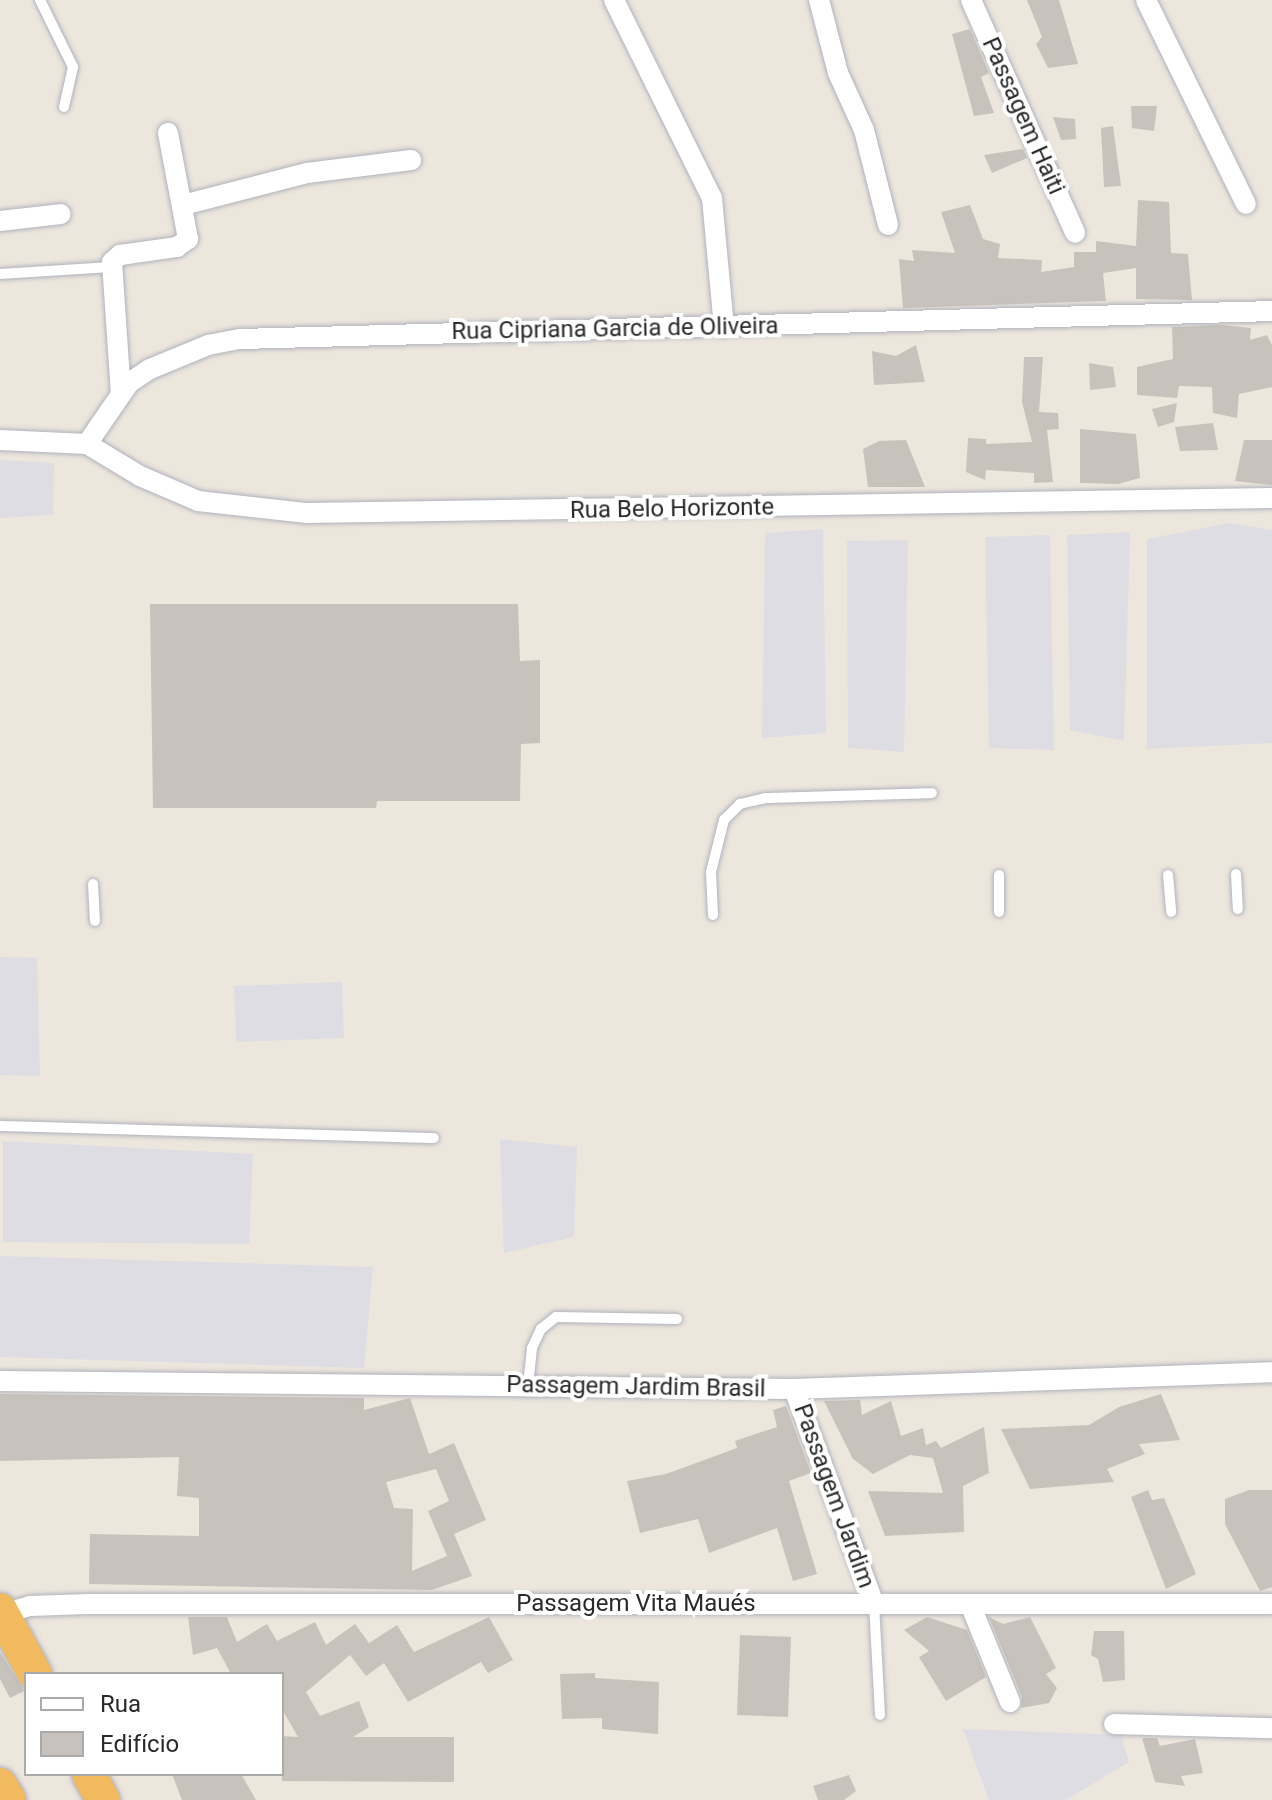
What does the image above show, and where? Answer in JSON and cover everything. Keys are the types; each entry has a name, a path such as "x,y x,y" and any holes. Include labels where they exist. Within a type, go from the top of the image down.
{"highway":[{"path":"1,1612 34,1672"},
{"path":"90,1776 103,1800"},
{"path":"0,1785 9,1800"}],"street":[{"path":"614,0 712,198 724,327"},
{"path":"819,0 838,73 864,130 888,225"},
{"name":"Passagem Haiti","path":"971,0 1075,233"},
{"path":"1146,0 1246,204"},
{"path":"121,394 111,267 120,255 185,243 183,205 168,133"},
{"path":"183,205 307,173 411,160"},
{"path":"0,221 61,214"},
{"name":"Rua Cipriana Garcia de Oliveira","path":"87,444 129,383 176,355 240,339 1272,311"},
{"path":"0,440 87,444"},
{"name":"Rua Belo Horizonte","path":"87,444 140,476 198,501 307,513 1272,498"},
{"name":"Passagem Jardim Brasil","path":"0,1381 794,1389 1272,1372"},
{"name":"Passagem Jardim","path":"794,1389 874,1604"},
{"name":"Passagem Vita Maués","path":"1,1612 30,1606 88,1604 1272,1604"},
{"path":"970,1604 1010,1702"},
{"path":"1114,1724 1272,1728"}],"lane":[{"path":"40,0 73,67 64,107"},
{"path":"0,274 111,267"},
{"path":"713,915 711,872 724,820 740,804 765,798 932,793"},
{"path":"1236,874 1238,909"},
{"path":"999,875 999,912"},
{"path":"1168,875 1171,912"},
{"path":"93,884 95,921"},
{"path":"0,1126 434,1138"},
{"path":"528,1386 532,1348 541,1329 556,1317 677,1319"},
{"path":"874,1604 880,1715"}],"shaded area":[{"path":"0,460 54,463 53,515 0,518"},
{"path":"1229,523 1272,530 1272,743 1147,749 1147,539"},
{"path":"823,529 826,733 762,738 765,533"},
{"path":"1130,532 1124,741 1070,730 1067,535"},
{"path":"1050,535 1054,750 989,748 985,537"},
{"path":"908,540 904,752 848,748 847,541"},
{"path":"0,957 37,958 40,1076 0,1075"},
{"path":"342,982 344,1038 236,1042 234,986"},
{"path":"500,1139 577,1147 574,1237 504,1253"},
{"path":"3,1141 253,1154 249,1244 3,1242"},
{"path":"0,1256 373,1267 364,1368 0,1357"},
{"path":"963,1729 1121,1735 1129,1762 1066,1800 989,1800"}],"building":[{"path":"1027,0 1059,0 1078,64 1048,68 1036,44 1042,37"},
{"path":"970,29 989,73 981,77 994,113 974,116 952,34"},
{"path":"1131,106 1157,106 1154,131 1132,128"},
{"path":"1053,117 1075,119 1076,139 1061,140"},
{"path":"1113,126 1121,186 1104,187 1101,128"},
{"path":"1023,149 1027,158 992,173 984,155"},
{"path":"1138,200 1169,202 1171,253 1188,254 1192,300 1136,299 1136,268 1103,273 1106,301 903,308 899,259 914,261 912,250 955,253 941,212 970,205 983,239 1000,244 998,258 1042,260 1041,272 1074,267 1074,252 1096,252 1096,241 1136,246"},
{"path":"1222,325 1251,328 1250,340 1267,335 1272,345 1272,387 1239,394 1237,418 1213,413 1212,387 1179,386 1177,398 1137,395 1137,367 1173,359 1172,327"},
{"path":"916,345 925,382 874,385 872,351 896,356"},
{"path":"1024,357 1043,357 1039,412 1058,413 1059,429 1047,430 1053,482 1034,483 1034,473 986,470 985,480 966,472 968,438 986,439 986,444 1032,442 1022,402"},
{"path":"1089,363 1113,367 1116,387 1090,390"},
{"path":"1177,403 1174,422 1158,427 1152,409"},
{"path":"1213,423 1218,450 1180,451 1175,427"},
{"path":"1080,429 1136,434 1140,478 1118,484 1080,483"},
{"path":"906,440 925,487 868,487 863,449 879,441"},
{"path":"1244,440 1272,440 1272,485 1235,481"},
{"path":"150,604 518,604 520,661 540,660 540,743 521,744 520,801 377,801 376,808 153,808"},
{"path":"0,1394 364,1398 364,1410 410,1398 429,1454 454,1443 486,1520 454,1534 472,1576 432,1590 89,1584 90,1534 199,1536 199,1498 177,1496 179,1457 0,1461","holes":["436,1469 449,1501 428,1511 447,1556 412,1571 413,1509 394,1508 386,1482"]},
{"path":"1161,1394 1180,1440 1139,1444 1145,1454 1107,1469 1114,1482 1030,1489 1001,1429 1089,1425 1119,1407"},
{"path":"860,1400 862,1415 891,1401 901,1436 923,1428 926,1445 936,1441 941,1448 984,1427 989,1473 963,1486 964,1532 885,1536 868,1491 943,1493 933,1458 910,1455 873,1474 853,1459 824,1401"},
{"path":"786,1406 811,1473 789,1481 817,1574 793,1581 777,1528 709,1553 698,1519 640,1533 627,1481 666,1474 737,1448 735,1441 777,1427 773,1410"},
{"path":"1148,1490 1152,1500 1164,1498 1196,1574 1166,1589 1131,1497"},
{"path":"1249,1490 1272,1490 1272,1587 1260,1591 1225,1524 1225,1499"},
{"path":"188,1617 227,1617 237,1642 267,1624 277,1641 315,1622 326,1645 355,1624 369,1643 397,1625 414,1652 489,1617 513,1660 488,1673 481,1662 408,1702 384,1663 366,1676 350,1655 306,1692 320,1716 359,1701 369,1727 353,1737 454,1737 454,1782 282,1781 284,1736 298,1737 284,1712 284,1672 230,1672 217,1648 193,1655"},
{"path":"927,1617 967,1630 986,1677 946,1701 919,1657 929,1651 904,1630"},
{"path":"989,1617 1003,1624 1030,1617 1056,1668 1046,1674 1057,1688 1049,1703 1021,1708 1022,1697"},
{"path":"1094,1631 1124,1631 1125,1680 1103,1682 1098,1659 1091,1655"},
{"path":"740,1635 791,1637 788,1717 737,1715"},
{"path":"0,1652 24,1691 10,1698 0,1679"},
{"path":"595,1673 595,1678 659,1682 658,1734 602,1729 602,1718 562,1719 560,1674"},
{"path":"1142,1738 1157,1738 1160,1746 1195,1739 1203,1773 1181,1776 1185,1786 1155,1782"},
{"path":"849,1775 856,1791 844,1800 818,1800 813,1786"},
{"path":"173,1776 242,1776 256,1800 182,1800"}]}
